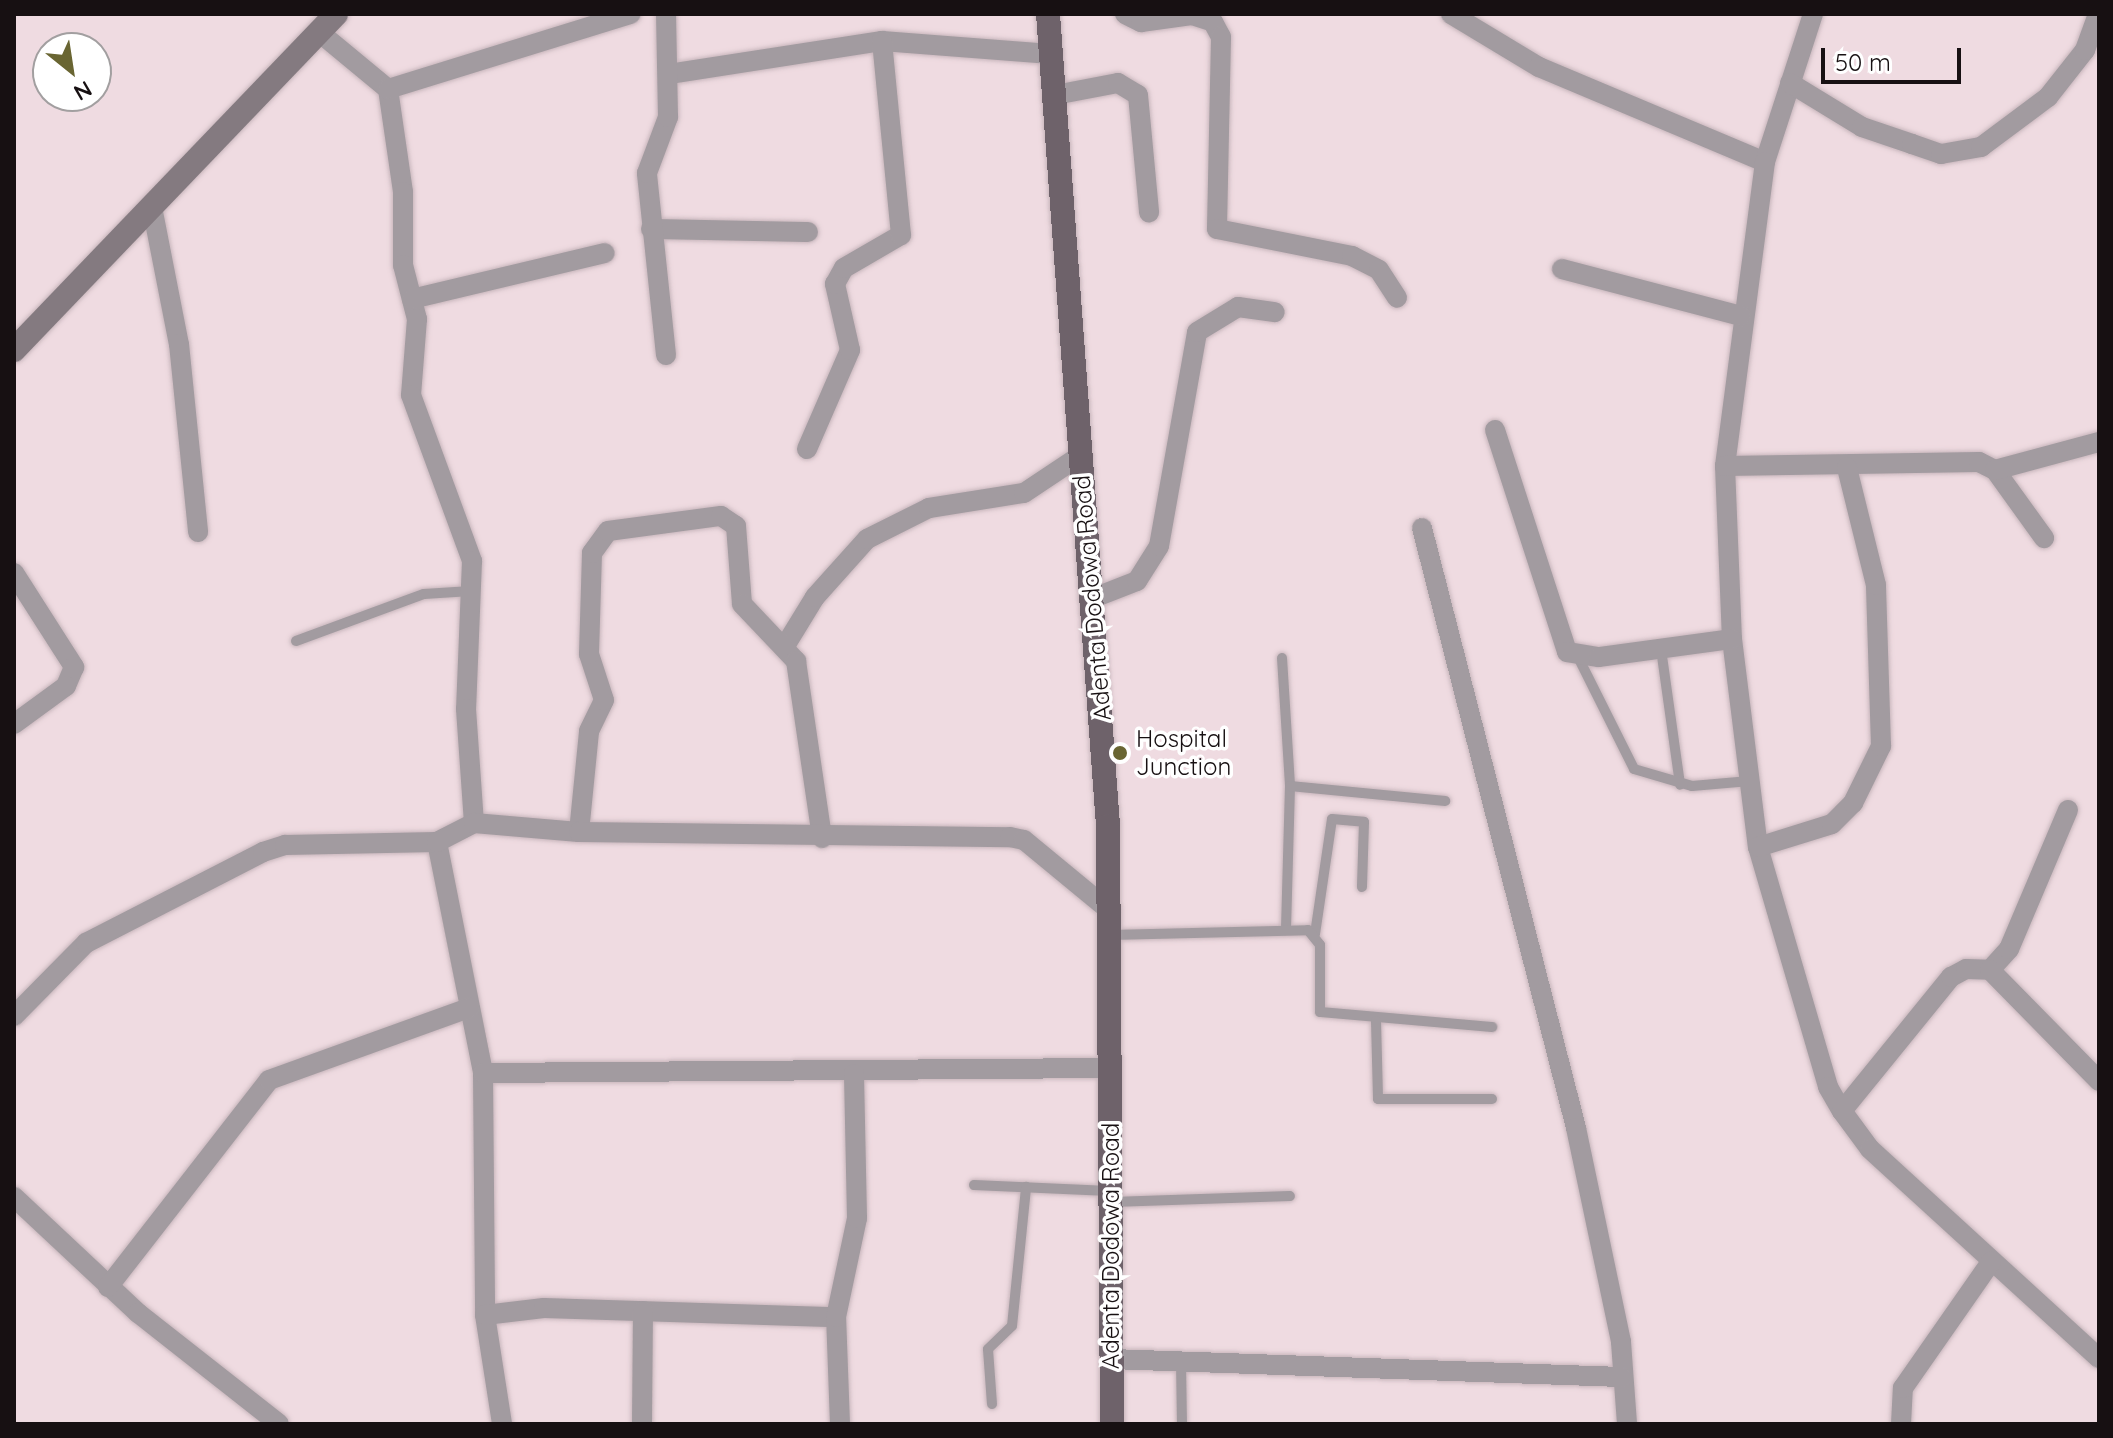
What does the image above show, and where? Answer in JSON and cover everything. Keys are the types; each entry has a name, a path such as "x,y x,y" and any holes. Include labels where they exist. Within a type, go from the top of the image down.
{"main road":[{"name":"Adenta Dodowa Road","path":"1048,14 1081,455 1096,597 1110,923 1112,1424"}],"street":[{"path":"14,350 336,14"},
{"path":"388,89 631,14"},
{"path":"666,14 668,117 647,173 666,355"},
{"path":"1125,14 1141,22 1192,15 1213,22 1221,37 1217,229 1352,256 1379,270 1397,298"},
{"path":"1451,14 1530,62 1765,162"},
{"path":"1813,14 1765,162 1741,316 1725,466 1732,639 1758,847 1828,1087 1842,1111 1870,1149 2099,1358"},
{"path":"1790,83 1862,127 1941,154 1981,147 2048,97 2085,50 2098,14"},
{"path":"319,32 388,89 412,299 413,404 472,561 466,696 474,823"},
{"path":"669,74 882,41 1051,54"},
{"path":"807,449 850,350 835,284 844,268 901,235 882,41"},
{"path":"1055,95 1118,83 1138,95 1149,212"},
{"path":"152,207 179,344 198,532"},
{"path":"651,229 808,232"},
{"path":"412,299 605,253"},
{"path":"1562,269 1741,316"},
{"path":"1096,597 1137,581 1159,546 1197,332 1238,307 1275,312"},
{"path":"1495,430 1560,643 1578,657 1732,639"},
{"path":"1725,466 1847,468 1967,461 1995,470 2099,442"},
{"path":"785,646 815,597 867,539 929,508 1024,493 1081,455"},
{"path":"1758,847 1832,824 1853,803 1881,746 1876,585 1847,468"},
{"path":"1995,470 2044,538"},
{"path":"579,832 589,731 604,700 589,654 592,553 608,531 721,516 736,526 742,604 785,646 805,696 822,838"},
{"path":"1422,528 1576,1128 1622,1377 1627,1424"},
{"path":"14,573 74,667 66,686 14,724"},
{"path":"1842,1111 1951,977 1990,970 2009,949 2068,810"},
{"path":"14,1016 86,943 263,852 285,845 437,842 474,823 579,832 1024,840 1110,923"},
{"path":"437,842 483,1073 485,1315 502,1424"},
{"path":"1990,970 2099,1081"},
{"path":"108,1287 269,1080 469,1008"},
{"path":"483,1073 854,1074 1111,1068"},
{"path":"840,1424 836,1317 857,1218 854,1074"},
{"path":"14,1197 108,1287 279,1424"},
{"path":"1901,1424 1903,1388 1991,1262"},
{"path":"485,1315 544,1308 836,1317"},
{"path":"642,1424 643,1311"},
{"path":"1111,1359 1622,1377"}],"lane":[{"path":"296,641 424,594 473,591"},
{"path":"1661,649 1680,785"},
{"path":"1578,657 1634,769 1680,785 1750,781"},
{"path":"1282,658 1290,786 1286,930"},
{"path":"1290,786 1445,801"},
{"path":"1362,887 1364,822 1332,819 1315,934 1320,1012 1376,1021 1492,1027"},
{"path":"1110,923 1286,930 1315,934"},
{"path":"1376,1021 1378,1099 1492,1099"},
{"path":"974,1185 1026,1187 1111,1197 1290,1196"},
{"path":"992,1404 988,1349 1012,1326 1026,1187"},
{"path":"1181,1362 1182,1424"}],"place":[{"name":"Hospital Junction","path":"1120,753"}]}
